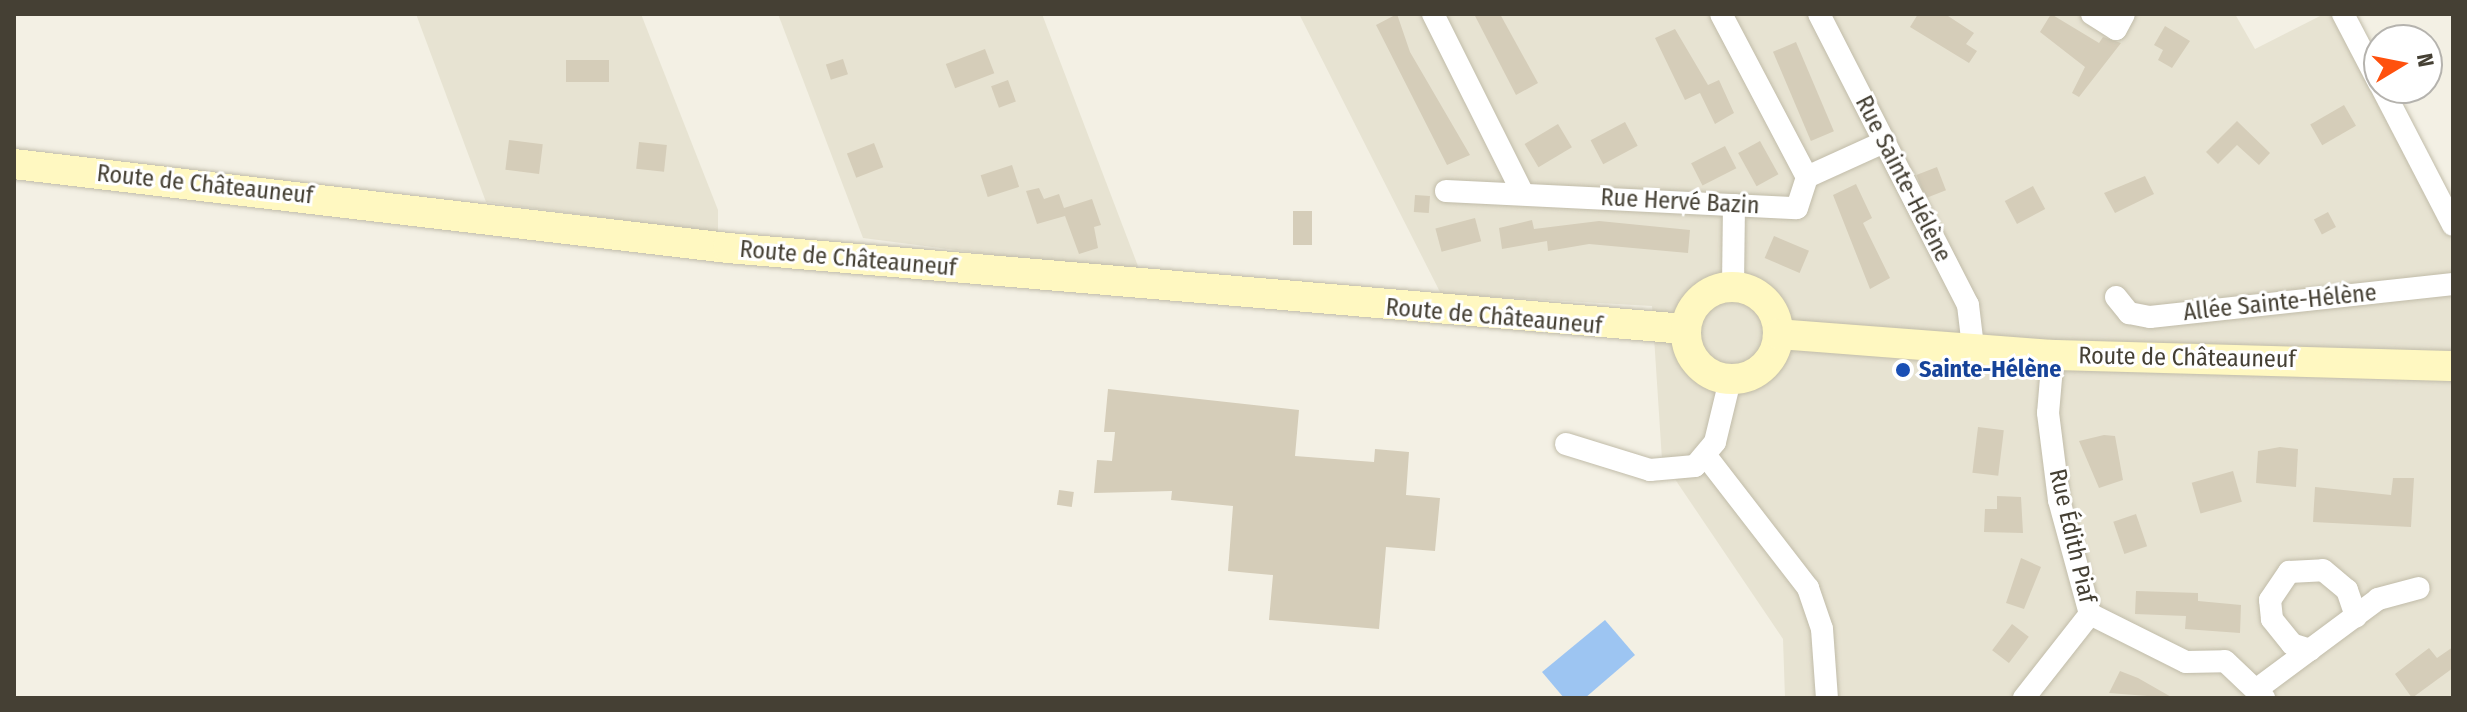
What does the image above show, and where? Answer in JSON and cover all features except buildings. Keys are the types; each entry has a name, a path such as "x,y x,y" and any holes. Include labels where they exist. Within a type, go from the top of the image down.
{"main road":[{"name":"Route de Châteauneuf","path":"14,164 728,248 1685,329"},
{"path":"1733,286 1770,306 1778,334 1758,371 1730,380 1692,358 1685,329 1695,303 1733,286"},
{"name":"Route de Châteauneuf","path":"1778,334 2053,355 2453,366"}],"street":[{"path":"1433,14 1523,194"},
{"path":"1721,14 1807,177 1884,142"},
{"name":"Rue Sainte-Hélène","path":"1819,14 1968,305 1973,347"},
{"path":"2092,14 2116,29 2124,14"},
{"path":"2343,14 2363,52"},
{"path":"2390,104 2453,225"},
{"name":"Rue Hervé Bazin","path":"1446,191 1797,208 1807,177"},
{"path":"1733,286 1734,205"},
{"name":"Allée Sainte-Hélène","path":"2116,297 2124,310 2150,317 2453,284"},
{"name":"Rue Édith Piaf","path":"2053,355 2048,413 2059,500 2090,614 2186,662 2225,661 2260,693"},
{"path":"1566,444 1650,470 1676,471 1706,456 1730,380"},
{"path":"1706,456 1808,588 1822,629 1827,698"},
{"path":"2310,650 2292,644 2272,619 2270,600 2289,572 2323,570 2347,590 2356,616"},
{"path":"2260,693 2310,650 2378,599 2419,588"},
{"path":"2024,698 2090,614"}],"shaded area":[{"path":"416,14 641,14 718,210 718,233 486,202"},
{"path":"778,14 1042,14 1141,274 863,238"},
{"path":"1299,14 2235,14 2255,49 2324,14 2345,14 2363,49 2363,104 2391,104 2453,224 2453,698 1785,698 1783,639 1662,460 1652,306 1441,294"}],"water":[{"path":"1605,620 1635,655 1585,698 1564,698 1542,672"}],"place":[{"name":"Sainte-Hélène","path":"1903,370"}]}
